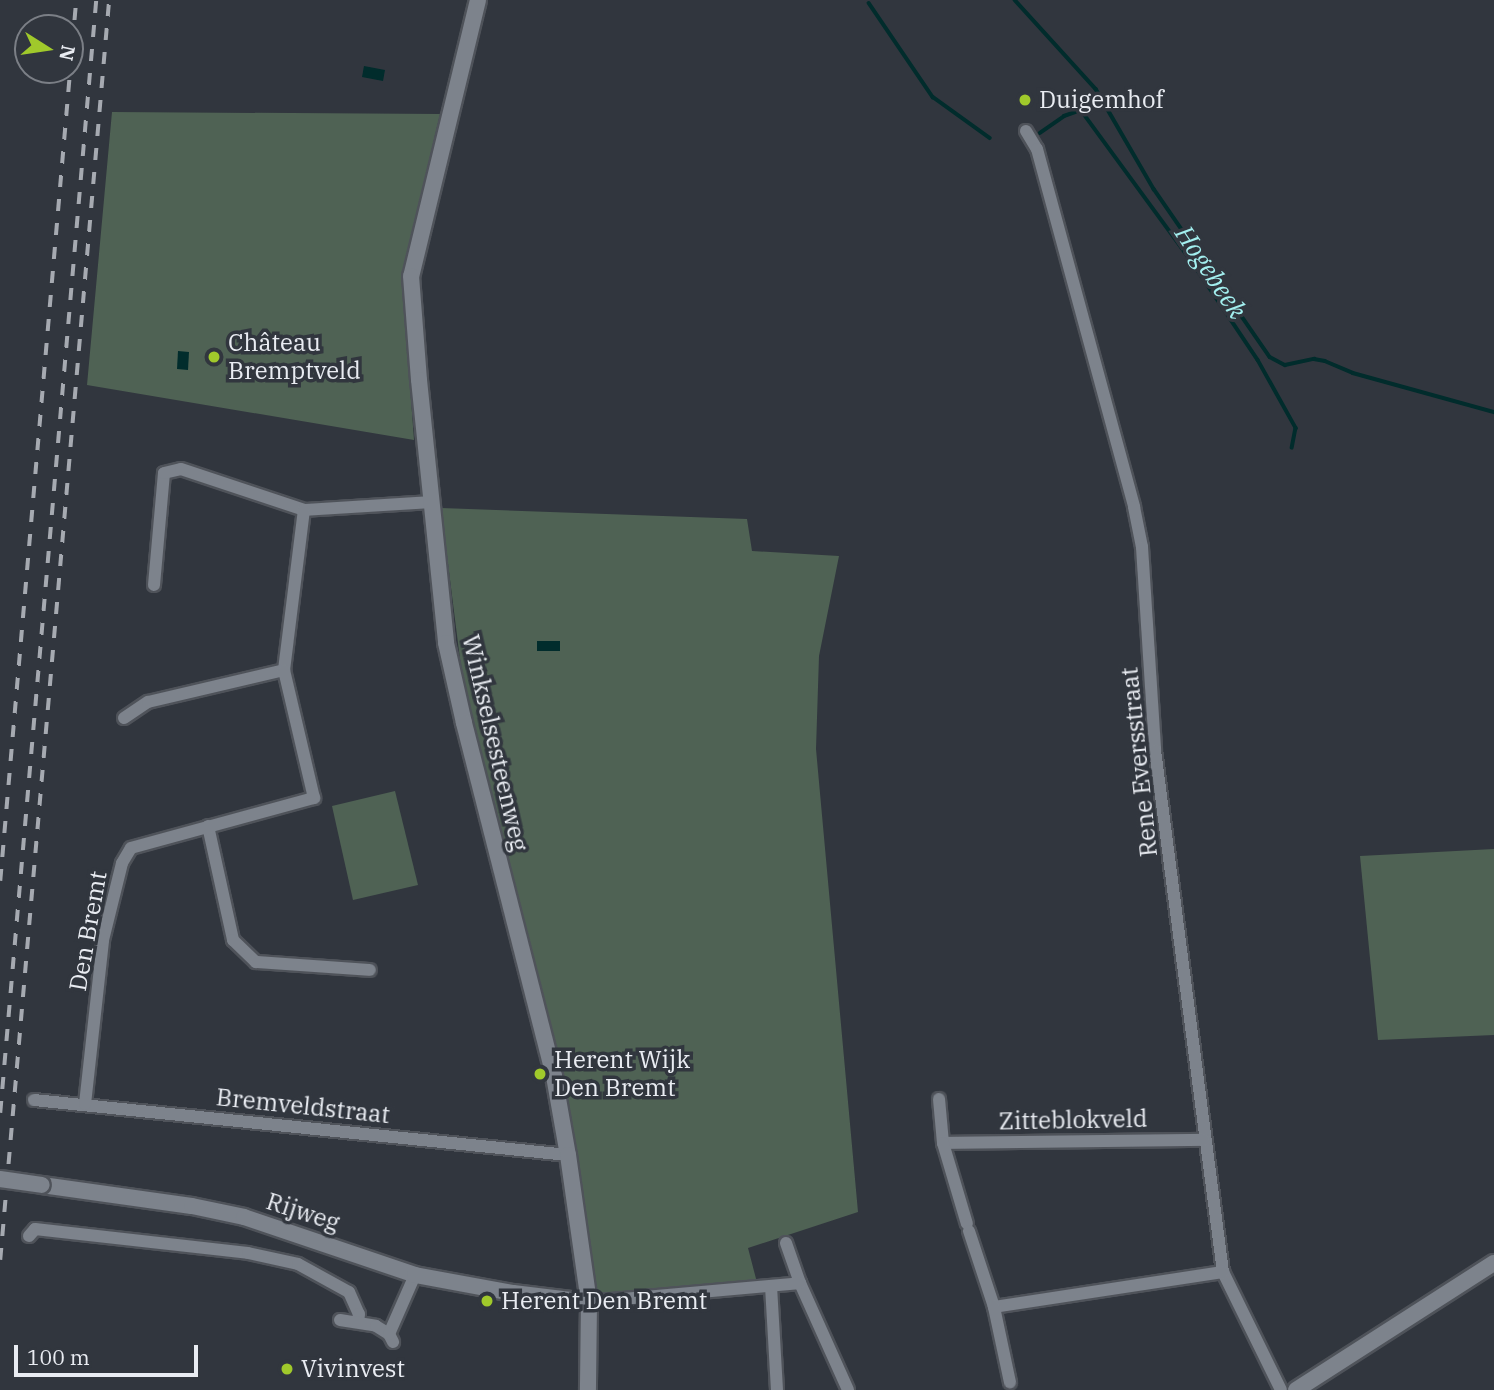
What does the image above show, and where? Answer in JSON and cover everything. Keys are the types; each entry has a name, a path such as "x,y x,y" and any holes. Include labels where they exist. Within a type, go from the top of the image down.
{"street":[{"name":"Winkselsesteenweg","path":"478,0 411,276 430,502 449,656 554,1076 589,1302 588,1390"},
{"name":"Rene Eversstraat","path":"1026,131 1037,149 1131,494 1142,547 1155,750 1223,1272 1281,1390"},
{"path":"154,584 164,473 181,469 304,510 430,502"},
{"name":"Den Bremt","path":"85,1104 103,940 122,863 131,848 314,798 284,670 304,510"},
{"path":"124,718 148,702 284,670"},
{"path":"208,826 233,940 256,962 370,970"},
{"path":"939,1099 943,1143 994,1307 1010,1382"},
{"name":"Bremveldstraat","path":"34,1100 568,1155"},
{"name":"Zitteblokveld","path":"943,1143 1204,1140"},
{"name":"Rijweg","path":"0,1180 192,1206 244,1217 415,1275 513,1293 589,1302"},
{"path":"29,1236 34,1229 248,1254 298,1264 349,1292 359,1314 358,1322"},
{"path":"786,1243 800,1283 848,1390"},
{"path":"1296,1390 1494,1263"},
{"path":"994,1307 1223,1272"},
{"path":"340,1320 376,1326 391,1338 415,1275"},
{"path":"589,1302 800,1283"},
{"path":"771,1286 777,1390"}],"shaded area":[{"path":"364,66 385,70 383,81 362,77"},
{"path":"112,112 440,114 402,276 414,440 87,385"},
{"path":"178,351 189,352 188,370 177,369"},
{"path":"441,508 747,519 752,551 839,556 819,656 816,749 858,1212 748,1248 760,1294 756,1283 597,1297 569,1108 462,675"},
{"path":"537,641 560,641 560,651 537,651"},
{"path":"395,791 418,885 353,900 332,806"},
{"path":"1494,849 1494,1035 1378,1040 1360,856"}],"waterway":[{"name":"Hogebeek","path":"1015,0 1096,89 1154,189 1270,357 1285,365 1314,359 1325,361 1353,373 1494,412"},
{"path":"869,3 933,97 990,138"},
{"path":"1040,133 1064,116 1081,110 1195,266 1258,360 1296,428 1292,448"}],"railway":[{"path":"0,881 76,0"},
{"path":"0,1113 96,0"},
{"path":"0,1260 109,0"}],"place":[{"name":"Duigemhof","path":"1025,100"},
{"name":"Château Bremptveld","path":"214,357"},
{"name":"Herent Wijk Den Bremt","path":"540,1074"},
{"name":"Herent Den Bremt","path":"487,1301"},
{"name":"Vivinvest","path":"287,1369"}]}
